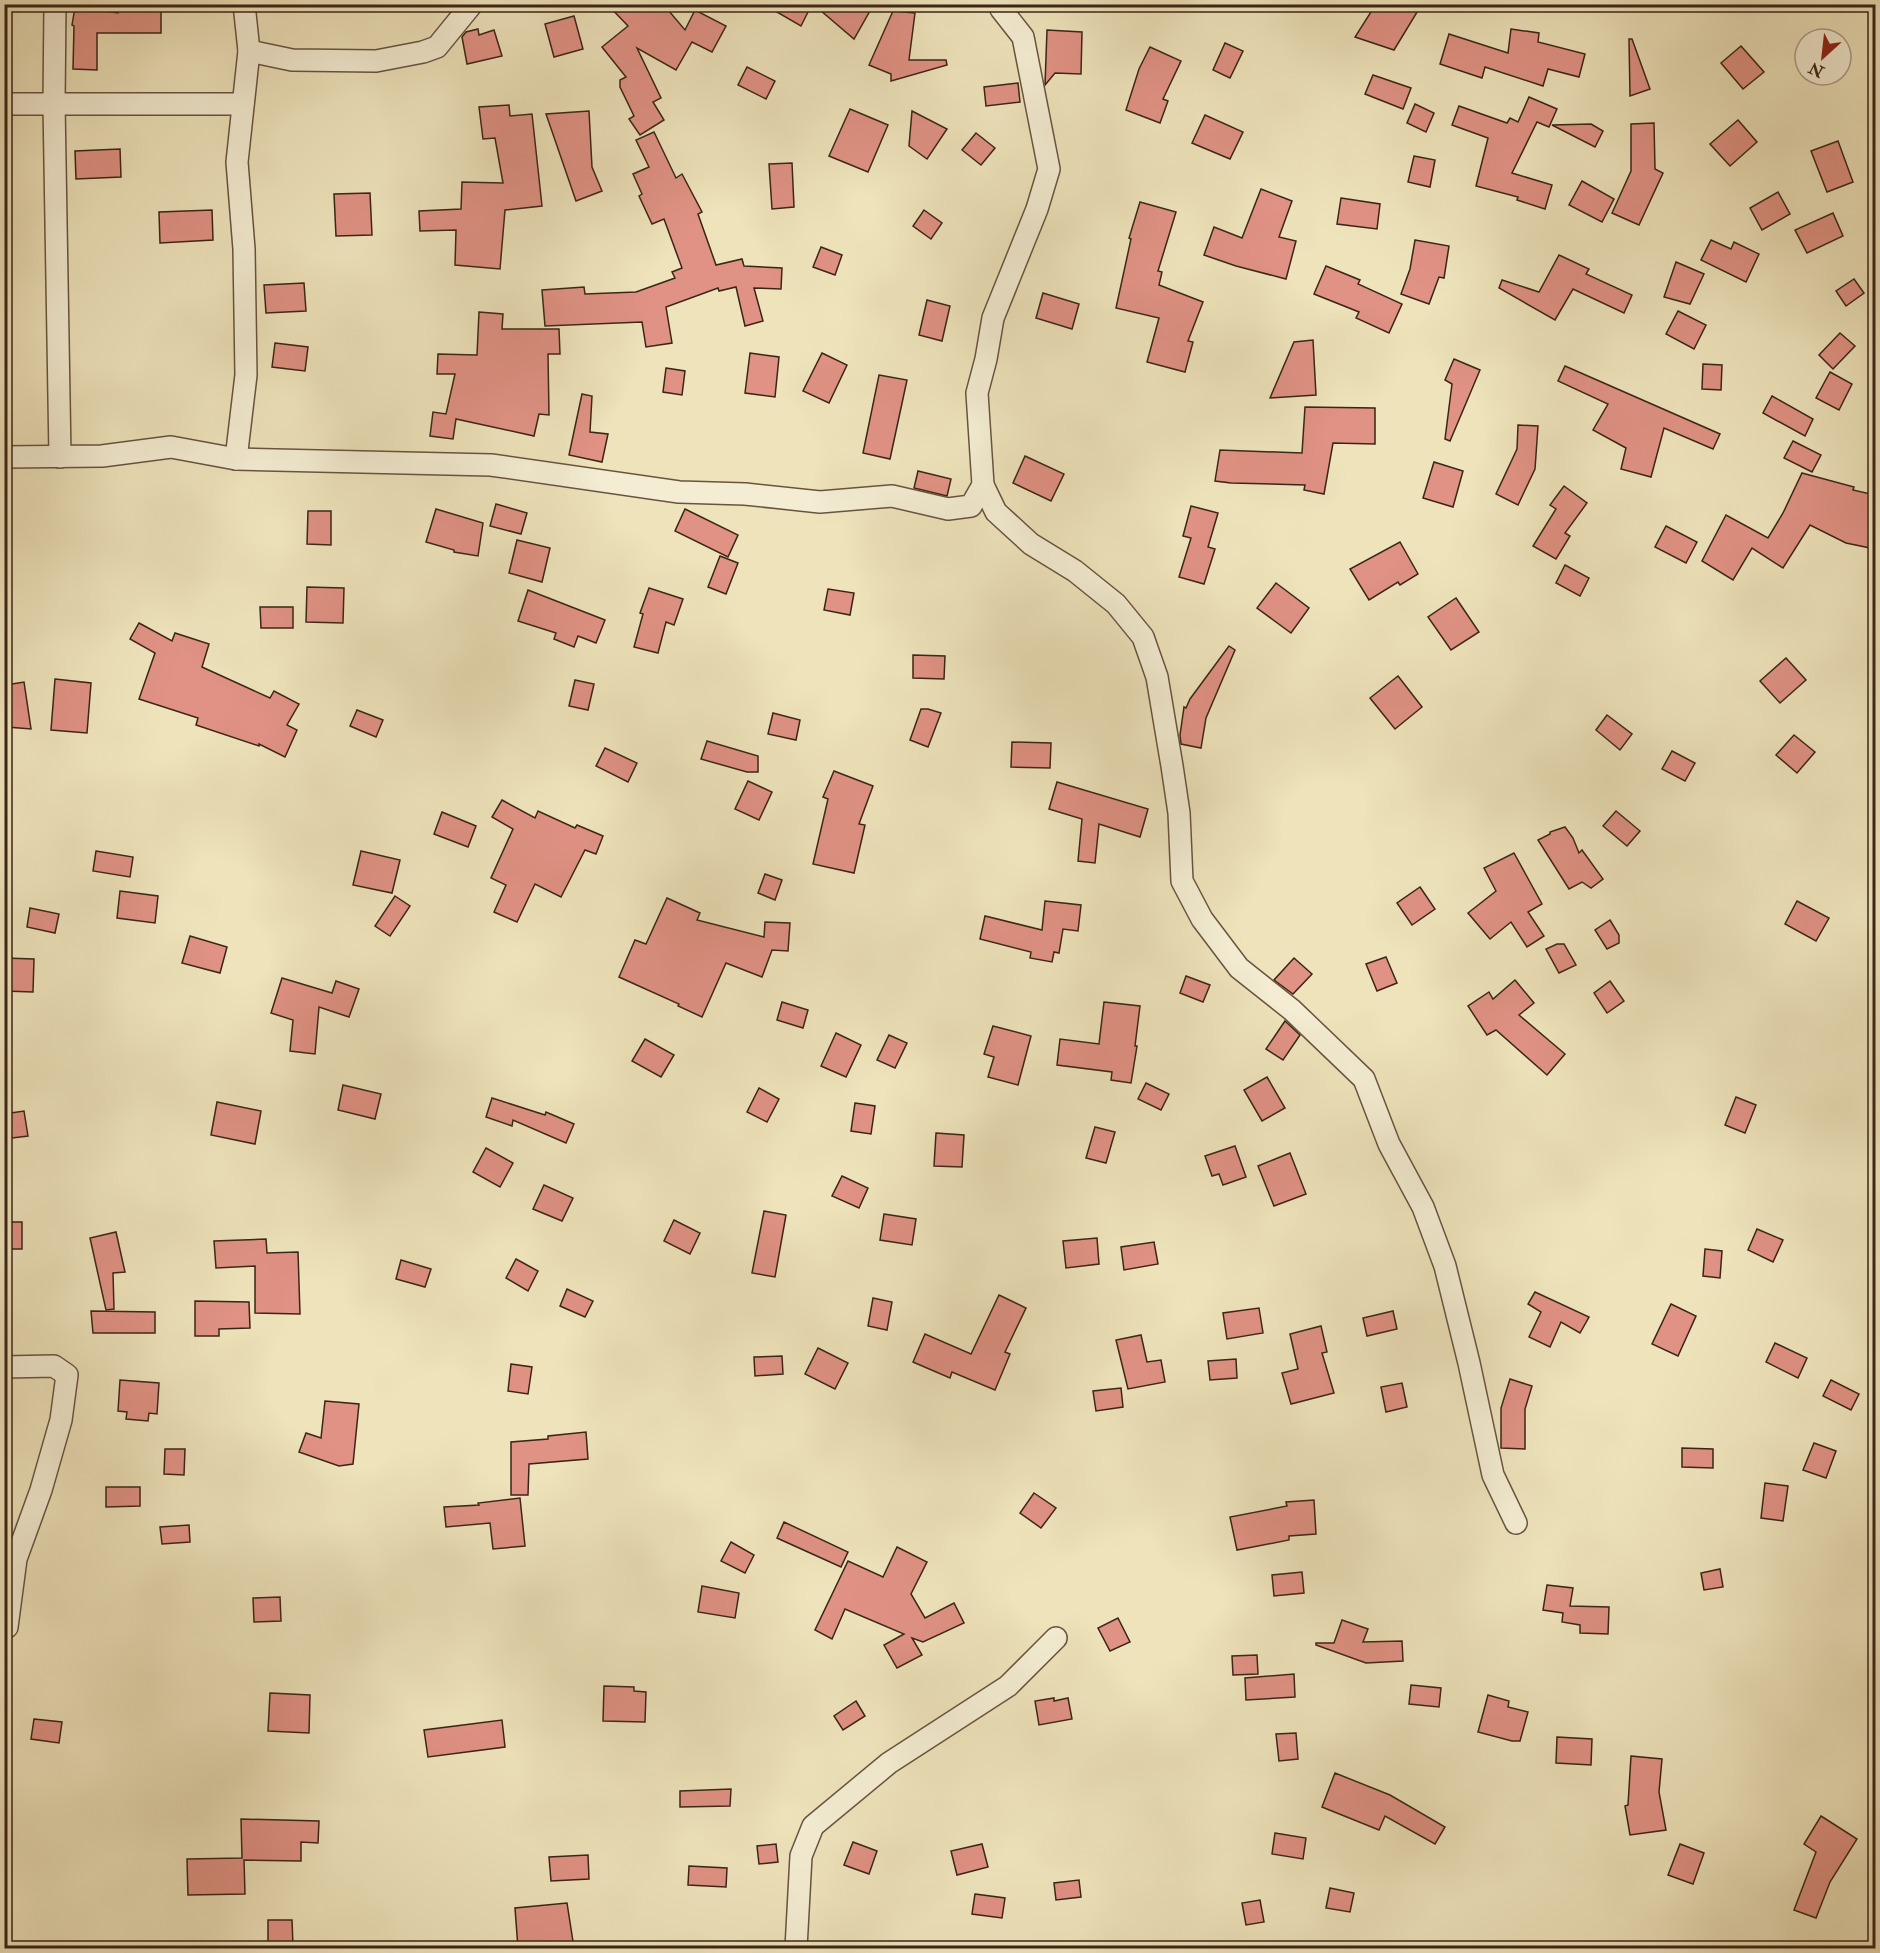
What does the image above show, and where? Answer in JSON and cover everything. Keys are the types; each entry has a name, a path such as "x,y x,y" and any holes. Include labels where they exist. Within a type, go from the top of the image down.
{"street":[{"path":"54,4 60,457"},
{"path":"236,459 246,375 244,249 237,162 249,51 244,4"},
{"path":"249,51 291,60 365,61 423,52 437,47 472,4"},
{"path":"1002,4 1001,9 1023,37 1049,169 1038,210 993,318 977,393 983,485 996,512 1031,544 1075,571 1116,604 1143,637 1156,677 1172,766 1179,813 1182,881 1202,919 1239,968 1292,1010 1365,1078 1389,1144 1423,1207 1445,1266 1469,1363 1492,1475 1516,1523"},
{"path":"4,104 243,104"},
{"path":"4,457 102,456 171,447 236,459 491,465 679,492 745,494 820,502 891,496 948,509 970,506 983,485"},
{"path":"4,1367 54,1366 67,1375 58,1430 41,1490 16,1559 7,1627 4,1629"},
{"path":"796,1948 801,1856 813,1826 890,1763 1008,1686 1056,1638"}],"building":[{"path":"118,4 161,4 161,33 97,33 97,70 73,69 74,26 72,25 75,7 118,13"},
{"path":"607,4 663,4 685,30 695,10 726,26 712,52 692,42 676,70 637,48 661,98 653,102 664,120 640,135 629,119 634,116 620,87 620,80 626,77 602,47 628,26"},
{"path":"763,4 812,4 801,26"},
{"path":"813,4 865,4 863,8 871,9 854,39"},
{"path":"1376,4 1422,4 1394,50 1355,37"},
{"path":"893,11 915,13 909,60 946,60 947,65 891,81 891,74 869,65"},
{"path":"574,16 583,49 554,57 545,24"},
{"path":"478,29 479,35 494,30 502,56 467,64 462,37 466,32"},
{"path":"1511,29 1539,33 1538,42 1585,54 1579,77 1548,69 1543,86 1485,67 1482,78 1440,64 1449,34 1508,53"},
{"path":"1047,30 1082,32 1081,74 1055,73 1045,85"},
{"path":"1629,39 1632,39 1650,89 1630,96"},
{"path":"1225,43 1243,51 1230,78 1213,70"},
{"path":"1741,46 1764,72 1743,89 1721,63"},
{"path":"1150,47 1181,61 1163,99 1168,101 1160,123 1126,110 1139,69"},
{"path":"747,67 775,81 766,99 738,85"},
{"path":"1373,75 1411,88 1403,109 1365,94"},
{"path":"1018,83 1020,102 986,106 984,87"},
{"path":"1529,97 1557,109 1549,127 1537,122 1512,173 1552,185 1545,209 1517,200 1518,197 1476,186 1488,138 1452,125 1459,106 1507,123 1510,118 1518,122"},
{"path":"1415,104 1434,113 1426,132 1407,123"},
{"path":"509,105 510,116 532,114 542,206 505,210 500,269 455,265 456,230 420,231 419,211 461,209 462,182 503,183 495,138 483,139 479,107"},
{"path":"850,109 888,125 868,172 829,156"},
{"path":"589,111 592,167 602,191 576,201 546,114"},
{"path":"912,111 947,129 927,159 909,146"},
{"path":"1205,115 1243,132 1230,159 1192,143"},
{"path":"1738,120 1757,142 1730,166 1710,144"},
{"path":"1654,123 1655,169 1663,173 1639,225 1612,213 1631,171 1631,124"},
{"path":"1591,124 1603,131 1595,147 1552,125"},
{"path":"654,132 676,178 682,174 702,212 698,214 716,265 742,259 744,266 782,268 781,289 754,288 763,321 745,326 736,287 719,291 718,288 666,307 672,343 646,347 642,322 545,326 542,290 584,287 585,294 636,292 675,278 672,272 682,268 664,219 652,224 639,196 642,194 633,174 649,167 636,140"},
{"path":"976,133 995,148 981,165 962,150"},
{"path":"1838,141 1853,182 1827,192 1811,151"},
{"path":"120,149 121,177 76,179 75,151"},
{"path":"1414,156 1435,160 1430,187 1408,182"},
{"path":"792,163 794,207 772,209 769,164"},
{"path":"1582,181 1614,199 1602,222 1569,205"},
{"path":"1261,189 1292,201 1279,237 1296,241 1286,279 1204,255 1214,227 1242,238"},
{"path":"1778,192 1790,214 1762,230 1750,208"},
{"path":"370,193 372,235 336,236 334,194"},
{"path":"1341,198 1380,204 1377,229 1337,224"},
{"path":"1140,202 1176,212 1158,271 1162,272 1159,285 1203,302 1188,341 1193,342 1185,372 1147,362 1159,318 1116,308 1131,239 1129,238"},
{"path":"212,210 213,240 160,243 159,212"},
{"path":"924,210 942,223 931,239 913,226"},
{"path":"1833,213 1843,236 1807,253 1795,230"},
{"path":"1415,240 1449,246 1444,278 1439,277 1429,304 1401,294 1410,269"},
{"path":"1711,240 1731,249 1734,242 1759,254 1746,282 1701,260"},
{"path":"821,247 842,255 835,275 813,267"},
{"path":"1559,255 1589,269 1586,274 1632,295 1624,313 1573,289 1555,320 1499,288 1502,280 1539,292"},
{"path":"1676,262 1704,274 1690,304 1664,297"},
{"path":"1326,266 1360,280 1358,284 1402,304 1389,333 1356,318 1359,312 1314,294"},
{"path":"1854,279 1864,293 1846,306 1836,291"},
{"path":"304,283 306,311 266,313 264,285"},
{"path":"1043,293 1079,304 1072,329 1036,318"},
{"path":"927,300 950,306 942,341 919,335"},
{"path":"1678,311 1706,325 1694,349 1666,334"},
{"path":"479,312 503,314 502,329 559,329 560,354 548,354 549,415 539,414 534,436 456,419 453,439 430,436 433,412 446,414 455,374 437,374 438,354 477,355"},
{"path":"1840,333 1855,346 1833,369 1819,355"},
{"path":"1313,340 1316,395 1270,398 1294,342"},
{"path":"275,343 308,347 305,371 272,367"},
{"path":"750,353 779,357 775,397 745,393"},
{"path":"822,353 847,365 829,403 803,391"},
{"path":"1454,359 1480,370 1450,441 1445,439 1452,384 1445,380"},
{"path":"1703,364 1722,365 1721,390 1702,389"},
{"path":"1565,366 1720,434 1713,449 1664,428 1651,477 1621,469 1626,448 1593,430 1608,404 1558,381"},
{"path":"666,368 685,371 682,395 663,392"},
{"path":"1830,372 1852,384 1839,410 1816,398"},
{"path":"879,375 907,380 890,459 863,453"},
{"path":"582,394 592,396 590,432 608,434 602,462 569,455"},
{"path":"1772,396 1813,419 1805,436 1763,413"},
{"path":"1305,407 1375,408 1375,444 1333,443 1324,494 1304,490 1305,485 1215,481 1220,450 1302,453"},
{"path":"1518,425 1538,426 1535,469 1518,505 1496,494 1517,449"},
{"path":"1793,441 1821,455 1812,472 1784,458"},
{"path":"1025,456 1064,474 1051,501 1013,483"},
{"path":"1434,462 1463,471 1453,507 1423,498"},
{"path":"918,471 951,479 947,496 914,488"},
{"path":"1802,473 1875,495 1875,549 1846,543 1810,525 1783,568 1752,548 1733,580 1702,561 1726,515 1768,538"},
{"path":"1564,486 1587,503 1565,533 1570,536 1556,559 1533,546 1556,509 1550,505"},
{"path":"496,504 527,513 521,534 490,526"},
{"path":"1191,506 1218,513 1208,547 1215,549 1204,584 1179,577 1191,538 1183,536"},
{"path":"436,509 483,523 478,556 454,552 454,550 426,542"},
{"path":"685,509 738,535 728,557 675,531"},
{"path":"308,511 331,511 331,545 307,544"},
{"path":"1666,526 1697,542 1686,563 1655,547"},
{"path":"517,540 550,548 542,582 509,573"},
{"path":"1400,542 1418,574 1400,585 1398,582 1369,600 1350,569"},
{"path":"720,556 738,563 726,594 708,587"},
{"path":"1565,565 1589,578 1580,596 1556,583"},
{"path":"1276,583 1309,608 1291,633 1257,608"},
{"path":"307,587 344,588 343,623 306,622"},
{"path":"649,588 683,599 674,625 666,622 658,653 634,647 643,614 640,613"},
{"path":"828,589 854,593 850,615 824,610"},
{"path":"528,590 605,620 596,643 578,636 574,647 554,639 556,633 518,621"},
{"path":"1456,598 1479,632 1451,650 1428,617"},
{"path":"260,607 293,607 293,628 261,628"},
{"path":"139,623 172,641 175,633 209,644 202,667 270,698 274,691 299,704 287,725 297,730 285,757 259,744 259,746 196,725 198,718 139,699 155,653 130,639"},
{"path":"1229,646 1235,650 1206,718 1201,748 1181,744 1184,707 1186,708 1190,699"},
{"path":"913,655 945,656 944,679 913,678"},
{"path":"1786,658 1806,680 1780,703 1760,681"},
{"path":"1398,676 1422,707 1395,729 1370,698"},
{"path":"55,679 91,683 87,733 51,730"},
{"path":"575,680 594,684 588,710 569,706"},
{"path":"24,682 31,729 7,727 6,685"},
{"path":"921,709 941,713 928,747 910,740"},
{"path":"357,710 383,720 376,737 350,726"},
{"path":"773,713 800,720 796,740 768,734"},
{"path":"1607,715 1632,734 1620,750 1596,730"},
{"path":"1794,735 1815,752 1797,773 1776,755"},
{"path":"707,741 758,756 758,772 747,772 701,759"},
{"path":"1012,742 1051,743 1050,768 1011,767"},
{"path":"605,748 637,763 628,782 596,766"},
{"path":"1672,751 1695,763 1685,781 1662,769"},
{"path":"834,771 873,786 859,824 865,825 854,873 813,864 828,799 823,797"},
{"path":"748,781 772,792 759,820 735,809"},
{"path":"1057,782 1148,809 1140,837 1099,824 1095,863 1078,861 1082,819 1049,809"},
{"path":"502,800 535,818 538,811 575,828 577,825 603,836 596,854 585,850 561,897 535,884 517,922 494,912 506,885 491,878 513,829 492,817"},
{"path":"1616,811 1640,831 1627,846 1603,826"},
{"path":"442,812 476,826 468,847 434,834"},
{"path":"1565,827 1573,838 1579,853 1582,850 1603,879 1591,888 1582,882 1569,889 1538,840 1550,832"},
{"path":"96,851 133,857 130,877 93,871"},
{"path":"361,851 400,860 392,893 353,885"},
{"path":"1514,853 1542,904 1528,912 1544,936 1527,947 1511,922 1490,939 1468,913 1496,891 1484,868"},
{"path":"765,874 782,880 775,900 758,893"},
{"path":"1420,887 1435,909 1412,925 1397,903"},
{"path":"120,891 158,896 155,923 117,918"},
{"path":"395,896 410,906 390,936 375,926"},
{"path":"667,898 700,913 697,920 764,937 765,922 790,923 788,951 772,950 762,977 726,963 702,1017 619,977 635,940 646,944"},
{"path":"1045,901 1081,905 1078,931 1063,929 1059,953 1054,952 1052,962 1030,958 1031,952 980,939 985,916 1042,930"},
{"path":"1797,901 1829,918 1816,941 1785,924"},
{"path":"30,908 59,914 55,933 27,927"},
{"path":"1610,920 1619,935 1619,943 1607,949 1595,930"},
{"path":"190,936 227,947 220,973 182,963"},
{"path":"1557,944 1564,944 1576,965 1559,973 1546,949"},
{"path":"1386,957 1397,983 1377,991 1366,964"},
{"path":"4,958 34,959 33,992 4,991"},
{"path":"1294,958 1312,974 1293,994 1274,980"},
{"path":"1186,976 1210,985 1203,1002 1180,993"},
{"path":"282,978 332,993 336,981 359,989 349,1017 319,1007 315,1054 290,1051 293,1020 271,1013"},
{"path":"1515,980 1534,1003 1519,1015 1565,1054 1547,1075 1496,1030 1487,1035 1468,1006 1489,992 1493,999"},
{"path":"1610,981 1624,1001 1607,1013 1594,993"},
{"path":"782,1002 808,1010 803,1028 777,1020"},
{"path":"1104,1002 1140,1006 1131,1083 1111,1080 1112,1072 1057,1065 1060,1039 1099,1044"},
{"path":"1285,1021 1300,1035 1283,1060 1266,1049"},
{"path":"993,1026 1031,1036 1018,1085 988,1077 994,1057 984,1054"},
{"path":"836,1033 861,1045 846,1077 821,1066"},
{"path":"889,1035 907,1043 895,1068 877,1060"},
{"path":"645,1039 674,1055 661,1077 632,1061"},
{"path":"1267,1077 1285,1108 1262,1121 1244,1090"},
{"path":"1146,1083 1169,1094 1161,1110 1138,1099"},
{"path":"343,1085 381,1094 375,1119 338,1110"},
{"path":"759,1088 779,1099 767,1122 747,1112"},
{"path":"1736,1097 1756,1105 1745,1133 1725,1125"},
{"path":"492,1098 545,1115 546,1112 574,1124 566,1143 513,1120 512,1126 486,1117"},
{"path":"217,1102 261,1111 255,1144 211,1135"},
{"path":"855,1103 875,1106 871,1134 851,1131"},
{"path":"24,1111 28,1136 4,1139 4,1114"},
{"path":"1095,1127 1115,1132 1106,1163 1086,1158"},
{"path":"936,1133 964,1135 962,1167 934,1166"},
{"path":"1235,1146 1246,1177 1223,1185 1219,1174 1212,1176 1205,1156"},
{"path":"486,1148 513,1163 500,1187 473,1172"},
{"path":"1290,1153 1306,1194 1274,1206 1258,1166"},
{"path":"842,1176 868,1188 859,1208 832,1196"},
{"path":"544,1185 573,1198 562,1221 533,1209"},
{"path":"764,1211 786,1215 775,1277 752,1273"},
{"path":"884,1214 916,1219 912,1245 880,1240"},
{"path":"674,1220 700,1233 690,1254 664,1241"},
{"path":"4,1222 22,1222 22,1249 4,1249"},
{"path":"1757,1229 1783,1240 1773,1262 1748,1250"},
{"path":"116,1232 125,1272 113,1273 114,1309 106,1310 90,1238"},
{"path":"1097,1238 1099,1264 1066,1268 1063,1241"},
{"path":"266,1239 267,1253 298,1252 300,1314 255,1313 255,1266 216,1268 214,1241"},
{"path":"1154,1242 1158,1264 1124,1270 1121,1247"},
{"path":"1705,1249 1722,1251 1720,1278 1703,1276"},
{"path":"516,1259 538,1271 528,1291 506,1278"},
{"path":"401,1260 431,1269 425,1287 396,1279"},
{"path":"567,1289 593,1301 585,1317 560,1306"},
{"path":"1535,1292 1589,1317 1580,1333 1561,1322 1550,1347 1529,1337 1541,1312 1528,1304"},
{"path":"999,1295 1026,1308 1005,1352 1010,1354 995,1390 952,1372 950,1378 913,1362 925,1334 971,1354"},
{"path":"873,1298 892,1302 887,1330 868,1326"},
{"path":"195,1301 249,1302 250,1328 219,1329 219,1336 195,1336"},
{"path":"1671,1304 1696,1316 1678,1356 1652,1344"},
{"path":"1259,1308 1263,1333 1227,1339 1223,1313"},
{"path":"91,1311 155,1312 155,1333 93,1333"},
{"path":"1393,1311 1397,1329 1367,1336 1363,1318"},
{"path":"1321,1326 1327,1352 1322,1353 1334,1393 1291,1404 1282,1373 1298,1369 1290,1334"},
{"path":"1141,1335 1147,1362 1161,1360 1165,1382 1128,1389 1116,1340"},
{"path":"1775,1343 1807,1358 1798,1378 1766,1362"},
{"path":"818,1348 848,1363 835,1389 805,1374"},
{"path":"782,1356 783,1374 755,1376 754,1357"},
{"path":"1236,1359 1237,1378 1210,1380 1208,1361"},
{"path":"511,1364 532,1367 528,1394 508,1391"},
{"path":"1510,1379 1532,1386 1525,1409 1525,1449 1501,1448 1501,1408"},
{"path":"120,1380 159,1383 157,1414 149,1413 148,1421 126,1419 127,1412 118,1411"},
{"path":"1831,1380 1859,1394 1851,1410 1823,1396"},
{"path":"1402,1383 1407,1407 1386,1412 1381,1387"},
{"path":"1121,1388 1123,1407 1096,1411 1093,1391"},
{"path":"325,1401 359,1404 353,1464 339,1466 299,1452 306,1433 321,1438"},
{"path":"586,1432 588,1459 529,1464 528,1495 511,1495 511,1442 548,1439 548,1436"},
{"path":"1814,1443 1836,1451 1826,1478 1803,1470"},
{"path":"1682,1448 1713,1449 1713,1468 1682,1467"},
{"path":"165,1449 185,1449 184,1475 164,1474"},
{"path":"1765,1483 1788,1486 1783,1521 1761,1518"},
{"path":"106,1487 140,1487 140,1506 106,1507"},
{"path":"1034,1493 1056,1508 1041,1528 1020,1513"},
{"path":"520,1498 525,1546 493,1549 490,1523 446,1527 444,1507 479,1505 478,1503"},
{"path":"1314,1500 1316,1534 1289,1536 1289,1540 1237,1550 1230,1517 1287,1506 1286,1502"},
{"path":"784,1522 848,1552 841,1567 777,1538"},
{"path":"189,1525 190,1542 162,1544 160,1527"},
{"path":"731,1542 754,1555 745,1573 721,1561"},
{"path":"897,1547 927,1562 911,1594 925,1618 954,1603 964,1623 923,1642 912,1638 922,1655 897,1668 884,1645 904,1634 845,1609 832,1639 815,1630 848,1561 883,1577"},
{"path":"1720,1569 1723,1587 1704,1590 1701,1573"},
{"path":"1302,1572 1304,1593 1274,1596 1272,1575"},
{"path":"1547,1585 1573,1588 1570,1606 1609,1607 1608,1634 1580,1633 1580,1625 1562,1622 1563,1613 1543,1610"},
{"path":"702,1586 739,1593 735,1618 698,1612"},
{"path":"280,1597 281,1621 254,1622 253,1598"},
{"path":"1118,1618 1130,1642 1110,1651 1098,1628"},
{"path":"1342,1620 1368,1629 1363,1642 1402,1641 1403,1661 1366,1663 1316,1645 1316,1643 1334,1643"},
{"path":"1257,1655 1258,1674 1233,1675 1232,1656"},
{"path":"1294,1674 1295,1697 1246,1700 1245,1678"},
{"path":"1411,1685 1441,1688 1439,1707 1409,1704"},
{"path":"604,1686 634,1687 634,1691 646,1692 645,1722 603,1721"},
{"path":"270,1693 310,1695 309,1733 268,1731"},
{"path":"1488,1695 1509,1701 1508,1707 1528,1712 1520,1741 1478,1732"},
{"path":"1054,1698 1054,1701 1068,1698 1072,1719 1039,1725 1035,1701"},
{"path":"856,1701 865,1716 843,1730 834,1716"},
{"path":"34,1719 62,1722 59,1743 31,1739"},
{"path":"502,1720 505,1747 428,1757 424,1730"},
{"path":"1296,1733 1298,1759 1279,1761 1276,1734"},
{"path":"1557,1737 1592,1739 1591,1765 1556,1763"},
{"path":"1631,1756 1662,1759 1659,1792 1666,1830 1630,1835 1625,1806 1628,1805"},
{"path":"1335,1773 1390,1795 1445,1827 1435,1844 1385,1816 1379,1830 1322,1807"},
{"path":"731,1789 730,1806 680,1807 680,1791"},
{"path":"1821,1816 1857,1839 1830,1882 1816,1918 1794,1910 1816,1852 1804,1844"},
{"path":"241,1819 319,1821 318,1843 301,1842 301,1861 244,1860 245,1894 188,1895 187,1859 242,1858"},
{"path":"1275,1833 1306,1838 1303,1859 1272,1854"},
{"path":"853,1842 877,1851 869,1874 844,1865"},
{"path":"776,1844 778,1862 759,1864 757,1846"},
{"path":"982,1844 988,1867 957,1875 951,1851"},
{"path":"1680,1844 1704,1853 1693,1884 1668,1875"},
{"path":"588,1855 589,1879 551,1881 549,1857"},
{"path":"689,1866 727,1868 726,1887 688,1885"},
{"path":"1079,1880 1081,1897 1056,1900 1054,1883"},
{"path":"1330,1888 1354,1893 1350,1912 1326,1908"},
{"path":"975,1894 1005,1898 1002,1918 972,1914"},
{"path":"1260,1900 1264,1922 1246,1925 1242,1903"},
{"path":"567,1903 574,1948 518,1948 515,1908"},
{"path":"268,1920 292,1920 293,1946 268,1947"}]}
